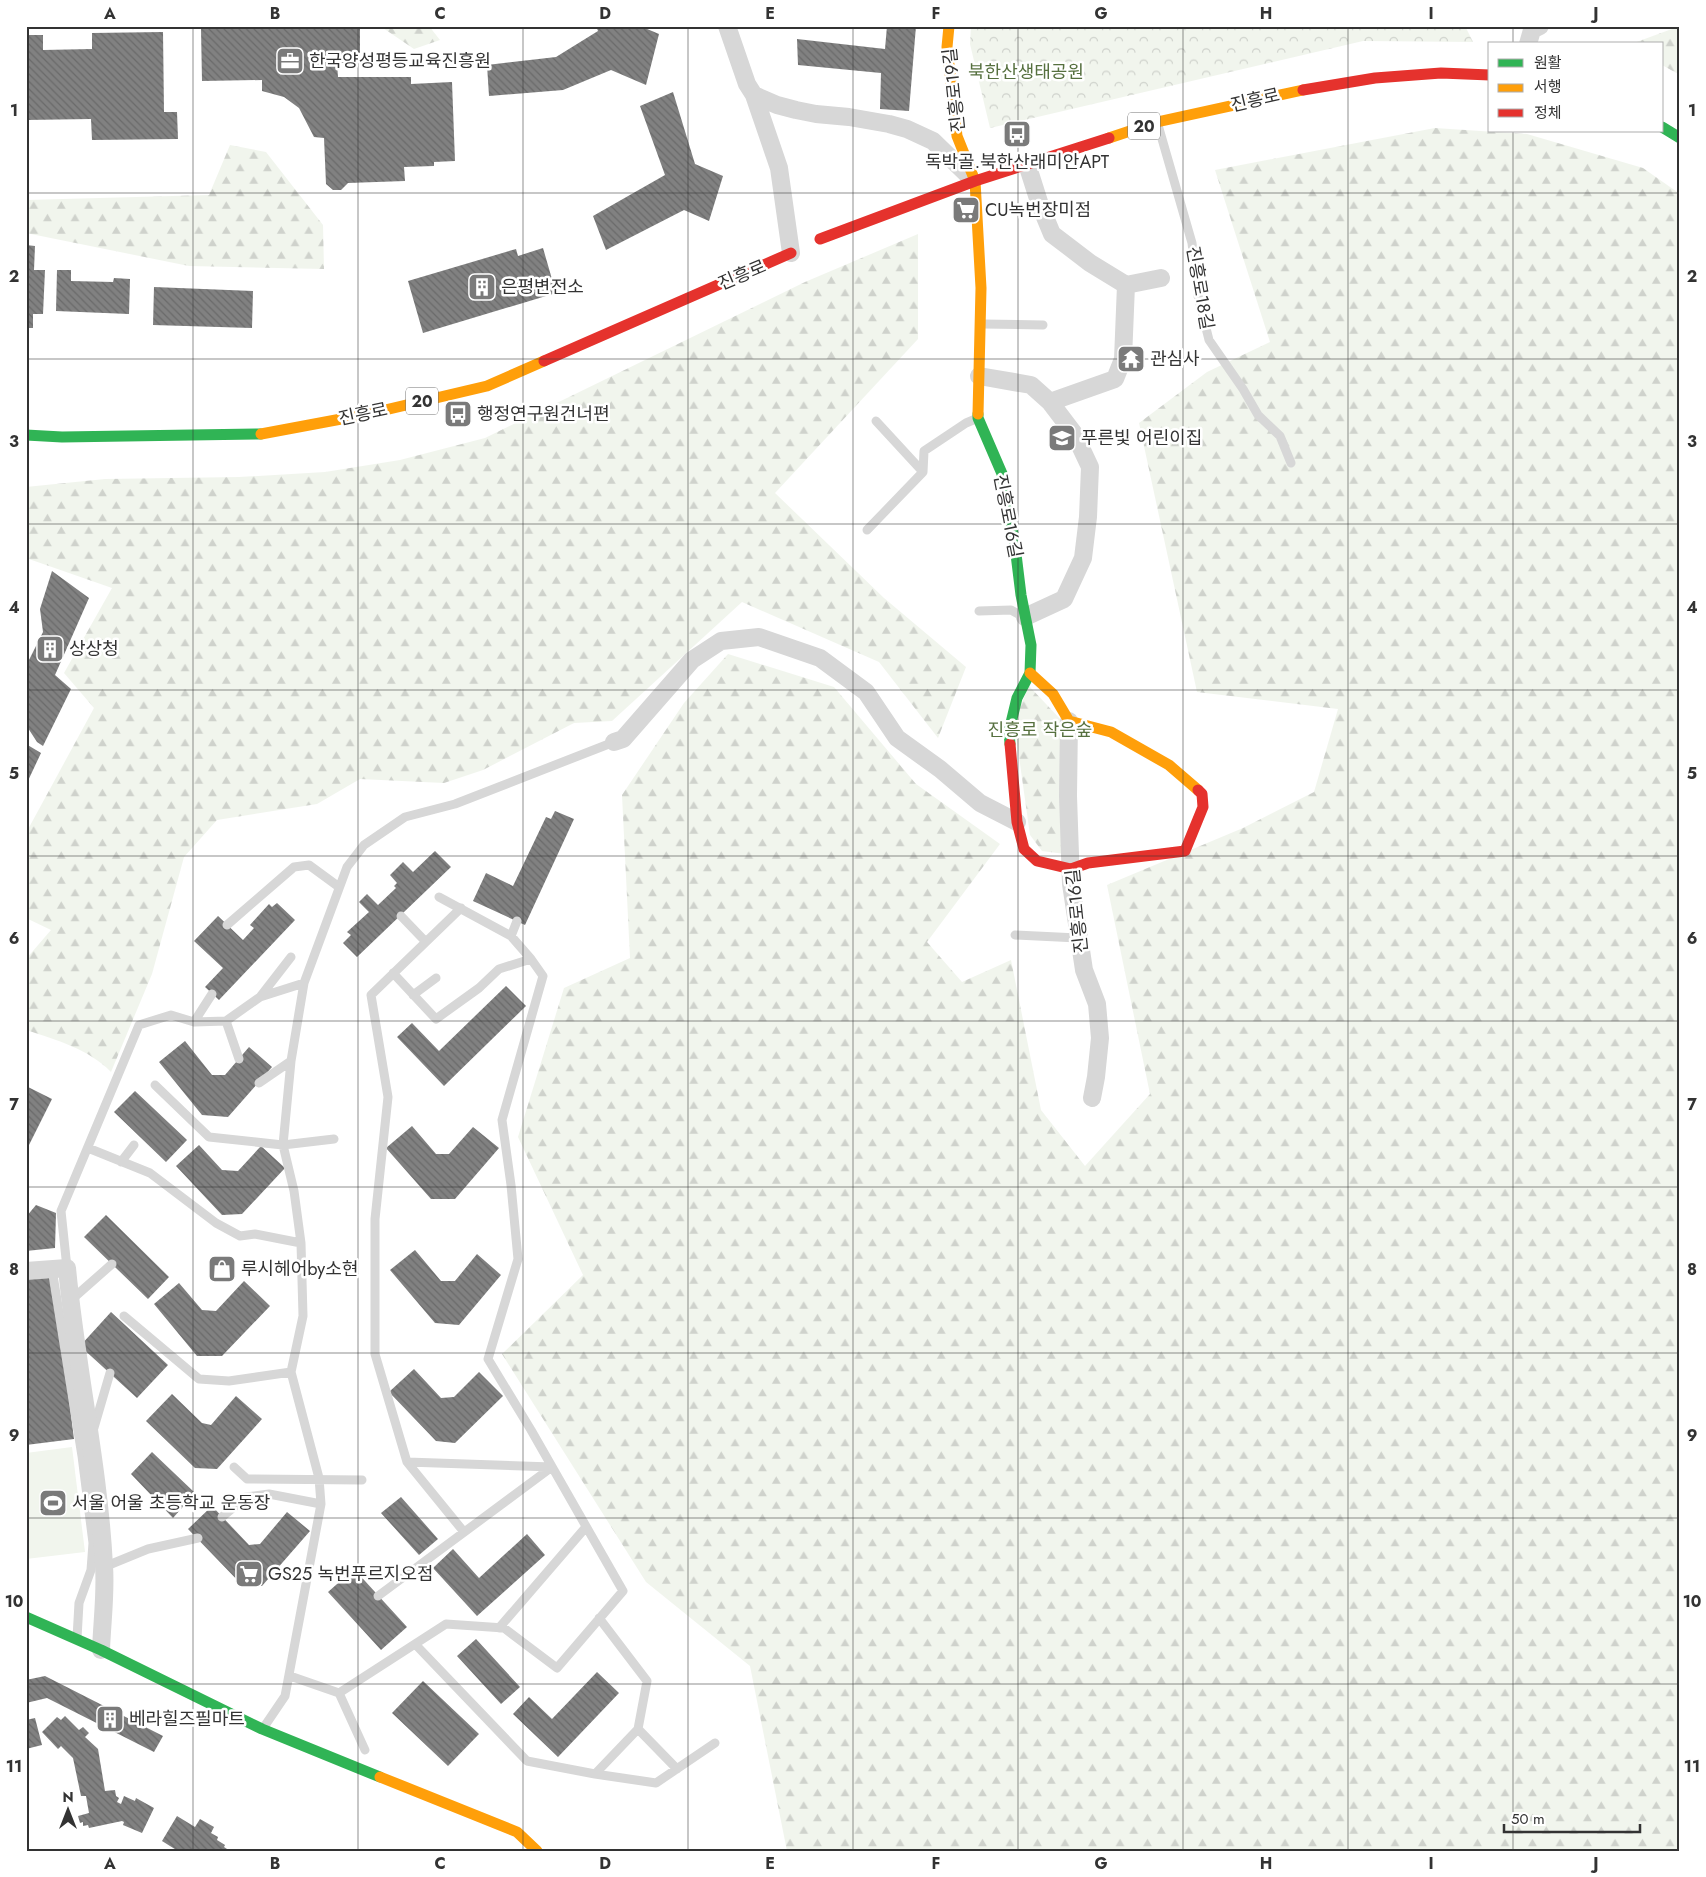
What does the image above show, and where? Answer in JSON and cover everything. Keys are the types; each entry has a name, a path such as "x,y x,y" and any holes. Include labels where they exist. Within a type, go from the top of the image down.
{"street":[{"name":"진흥로","path":"26,435 62,437 261,434 368,414 486,386 795,251 779,168 754,95 747,84 727,26"},
{"name":"진흥로19길","path":"949,26 947,47 958,136 974,181"},
{"name":"진흥로","path":"816,241 974,181 1157,122 1297,91 1375,78 1441,74 1488,75"},
{"path":"754,95 777,105 796,110 849,117 907,129 934,141 974,181"},
{"path":"1664,128 1680,138"},
{"path":"1027,164 1052,234 1090,263 1126,285 1162,278"},
{"name":"진흥로16길","path":"974,181 980,288 978,418 1003,476 1021,595 1032,645 1030,673 1047,687 1063,706 1069,721 1068,796 1071,884 1084,970 1097,1004 1100,1038 1092,1098"},
{"path":"1050,402 1115,379 1124,358 1126,285"},
{"path":"979,376 1031,385 1050,402 1076,435 1090,467 1088,517 1083,558 1064,599 1026,617"},
{"path":"614,742 624,739 692,660 721,641 759,637 820,658 866,692 897,738 940,769 980,803 1017,822"},
{"path":"1030,673 1017,698 1009,731 1017,822 1024,849 1037,861 1071,869 1088,863 1186,851 1203,807 1202,794 1169,765 1112,732 1069,721"},
{"path":"26,1270 59,1268 70,1301 90,1439 104,1567 101,1650"},
{"path":"26,1617 101,1650 262,1729 494,1821 517,1832 538,1851"}],"lane":[{"name":"진흥로18길","path":"1157,122 1192,243 1198,296 1209,340 1243,389 1258,415 1280,436 1292,463"},
{"path":"980,324 1043,325"},
{"path":"867,530 923,472 924,451 966,423 978,418"},
{"path":"876,421 923,472"},
{"path":"979,611 1011,610 1026,617"},
{"path":"262,1729 285,1696 321,1504 319,1478 291,1372 303,1316 301,1243 294,1191 282,1145 291,1061 304,983 347,866 364,845 405,817 455,804 614,742"},
{"path":"226,924 294,866 309,865 339,887"},
{"path":"338,1693 446,1624 504,1628 557,1668 623,1591 488,1360 518,1259 511,1185 502,1120 542,976 511,936 439,897"},
{"path":"461,908 425,940 371,995 388,1097 375,1219 375,1354 407,1462 464,1532"},
{"path":"400,916 425,940"},
{"path":"511,936 517,921"},
{"path":"1015,935 1078,938"},
{"path":"77,1640 79,1603 91,1570 94,1543 59,1268 61,1211 139,1024 171,1015 194,1022 226,1022 260,997 291,957"},
{"path":"393,973 436,1019 479,988 499,969 530,959"},
{"path":"414,995 436,978"},
{"path":"260,997 304,983"},
{"path":"194,1022 212,994"},
{"path":"226,1022 239,1059"},
{"path":"258,1082 291,1061"},
{"path":"155,1085 208,1137 282,1145 334,1139"},
{"path":"121,1162 134,1145"},
{"path":"88,1148 150,1173 216,1223 240,1236 255,1234 301,1243"},
{"path":"70,1301 112,1264"},
{"path":"124,1316 199,1379 229,1381 291,1372"},
{"path":"90,1439 110,1373"},
{"path":"407,1462 552,1467"},
{"path":"234,1467 248,1479 319,1478 362,1480"},
{"path":"378,1596 552,1467"},
{"path":"222,1517 246,1498 269,1494 321,1504"},
{"path":"498,1628 586,1527"},
{"path":"104,1567 148,1548 198,1538"},
{"path":"595,1774 638,1729 647,1681 600,1618"},
{"path":"415,1644 527,1761 656,1783 715,1743"},
{"path":"290,1676 338,1693 365,1750"},
{"path":"638,1729 677,1769"}],"green space":[{"path":"380,26 429,26 440,40 414,49"},
{"name":"북한산생태공원","path":"971,26 1465,26 1473,42 1363,41 990,128 970,44"},
{"path":"1680,26 1680,75 1664,66 1664,42 1636,42"},
{"path":"1435,128 1527,134 1643,168 1680,194 1680,1851 787,1851 750,1666 646,1582 502,1354 583,1275 518,1137 564,988 630,958 622,795 684,703 728,654 834,687 916,784 1000,844 927,942 962,982 1011,960 1041,1110 1085,1166 1150,1094 1107,885 1243,828 1314,792 1338,709 1197,692 1139,423 1207,372 1270,342 1215,170"},
{"path":"230,145 266,152 323,225 324,269 189,266 26,233 26,200 209,195"},
{"path":"918,234 918,339 775,493 884,598 966,667 938,738 879,662 742,602 612,721 574,723 483,770 444,783 360,779 317,804 217,820 184,857 152,974 111,1072 93,1057 82,1051 26,1030 26,959 51,930 26,918 26,833 94,708 64,673 112,588 26,558 26,487 105,479 239,477 325,472 400,460 485,438 805,282"},
{"name":"진흥로 작은숲","path":"1029,686 1064,723 1065,854 1042,851 1030,835 1014,721"},
{"name":"서울 어울 초등학교 운동장","path":"72,1447 85,1552 26,1559 26,1453"}],"building":[{"path":"270,26 360,26 360,62 337,63 338,77 411,77 411,84 452,82 455,161 434,162 434,166 404,167 405,181 348,183 341,190 333,190 326,184 324,138 314,137 299,108 284,97 262,91 262,80 202,81 201,29 270,28"},
{"path":"596,26 640,26 659,34 646,85 611,70 563,90 489,96 487,65 556,57 598,31"},
{"path":"887,26 916,26 909,111 880,109 881,73 798,65 797,39 885,49"},
{"path":"163,32 164,112 177,112 178,139 92,140 91,119 26,120 26,35 43,35 43,50 92,49 92,33"},
{"path":"673,92 695,164 723,176 709,221 684,210 606,250 593,216 665,175 640,106"},
{"path":"26,245 35,246 34,270 45,270 43,314 33,314 33,328 26,328"},
{"name":"은평변전소","path":"543,248 556,293 423,333 408,281 516,249 518,256"},
{"path":"57,270 71,270 71,281 113,282 114,278 130,279 129,314 56,311"},
{"path":"154,287 253,291 252,328 153,325"},
{"name":"상상청","path":"52,571 89,598 55,675 71,689 43,746 37,742 26,725 26,666 43,632 40,609"},
{"path":"26,744 41,753 26,785"},
{"path":"555,811 574,819 525,925 473,901 486,873 513,886 546,817 551,819"},
{"path":"435,851 451,867 357,957 343,943 351,935 347,932 369,912 359,902 367,894 378,905 396,888 394,886 397,883 390,875 403,862 413,872"},
{"path":"277,903 295,920 219,1000 205,987 223,968 194,941 218,916 243,940 254,928 250,925 269,904 272,907"},
{"path":"506,986 526,1006 444,1086 397,1037 412,1023 439,1051"},
{"path":"185,1041 212,1075 225,1075 249,1047 272,1067 228,1117 202,1115 159,1062"},
{"path":"26,1086 52,1099 26,1151"},
{"path":"135,1091 187,1140 166,1162 114,1112"},
{"path":"412,1126 436,1154 449,1154 473,1127 499,1148 455,1199 431,1199 386,1148"},
{"path":"199,1145 222,1170 238,1171 261,1146 285,1168 242,1214 222,1215 176,1166"},
{"path":"36,1205 56,1213 55,1248 26,1251 26,1217"},
{"path":"106,1215 169,1277 148,1299 84,1237"},
{"path":"415,1250 441,1281 455,1281 477,1254 501,1275 459,1325 435,1323 390,1270"},
{"path":"53,1274 74,1439 26,1445 26,1277"},
{"path":"244,1281 270,1306 222,1356 197,1356 154,1304 179,1283 202,1310 216,1311"},
{"path":"111,1312 168,1365 137,1398 80,1346"},
{"path":"414,1369 441,1398 454,1397 479,1372 503,1396 455,1443 436,1441 389,1392"},
{"path":"172,1394 202,1423 211,1425 236,1396 262,1419 217,1469 195,1468 146,1421"},
{"path":"152,1452 195,1493 173,1518 131,1474"},
{"path":"401,1497 438,1539 419,1555 381,1513"},
{"path":"212,1506 249,1545 260,1544 287,1512 310,1531 262,1586 243,1586 188,1529"},
{"path":"527,1534 545,1555 477,1616 433,1568 453,1549 479,1578"},
{"path":"354,1569 407,1627 381,1650 328,1592"},
{"path":"476,1639 520,1687 501,1704 457,1656"},
{"path":"597,1672 619,1693 558,1757 513,1714 529,1697 552,1719"},
{"name":"베라힐즈필마트","path":"45,1676 163,1736 154,1752 47,1698 26,1703 26,1680"},
{"path":"423,1681 479,1734 448,1766 392,1713"},
{"path":"65,1716 79,1730 83,1727 89,1733 85,1737 98,1749 105,1791 115,1790 116,1796 119,1798 117,1802 121,1804 124,1796 135,1801 136,1798 154,1808 142,1833 123,1825 124,1822 122,1821 89,1828 88,1825 83,1826 83,1822 80,1823 78,1816 89,1813 86,1796 81,1796 73,1758 61,1746 58,1749 42,1732 57,1717 61,1720"},
{"path":"35,1718 42,1745 26,1749 26,1720"},
{"path":"177,1816 195,1827 200,1819 214,1827 211,1833 218,1837 217,1840 230,1851 178,1851 162,1841"}],"traffic: fast":[{"path":"1664,128 1680,138"},
{"path":"978,414 1003,476 1021,595 1031,645 1030,673 1017,698 1009,731 1010,744"},
{"path":"26,435 62,437 261,434"},
{"path":"26,1617 101,1650 262,1729 380,1777"}],"traffic: slow":[{"path":"949,26 947,47 957,136 975,181 981,288 978,414"},
{"path":"1109,138 1157,122 1303,90"},
{"path":"261,434 368,414 487,386 544,361"},
{"path":"1030,673 1053,694 1069,721 1111,732 1169,765 1198,790"},
{"path":"380,1777 517,1832 537,1851"}],"traffic: jam":[{"path":"1303,90 1375,78 1441,73 1488,75"},
{"path":"820,239 975,181 1109,138"},
{"path":"544,361 791,253"},
{"path":"1010,744 1017,822 1024,849 1037,861 1071,869 1088,863 1185,851 1203,807 1202,794 1198,790"}],"place":[{"name":"한국양성평등교육진흥원","path":"290,61"},
{"name":"독박골.북한산래미안APT","path":"1017,134"},
{"name":"CU녹번장미점","path":"966,210"},
{"name":"은평변전소","path":"482,287"},
{"name":"관심사","path":"1131,359"},
{"name":"행정연구원건너편","path":"458,414"},
{"name":"푸른빛 어린이집","path":"1062,438"},
{"name":"상상청","path":"50,649"},
{"name":"루시헤어by소현","path":"222,1269"},
{"name":"서울 어울 초등학교 운동장","path":"53,1503"},
{"name":"GS25 녹번푸르지오점","path":"249,1574"},
{"name":"베라힐즈필마트","path":"110,1719"}]}
